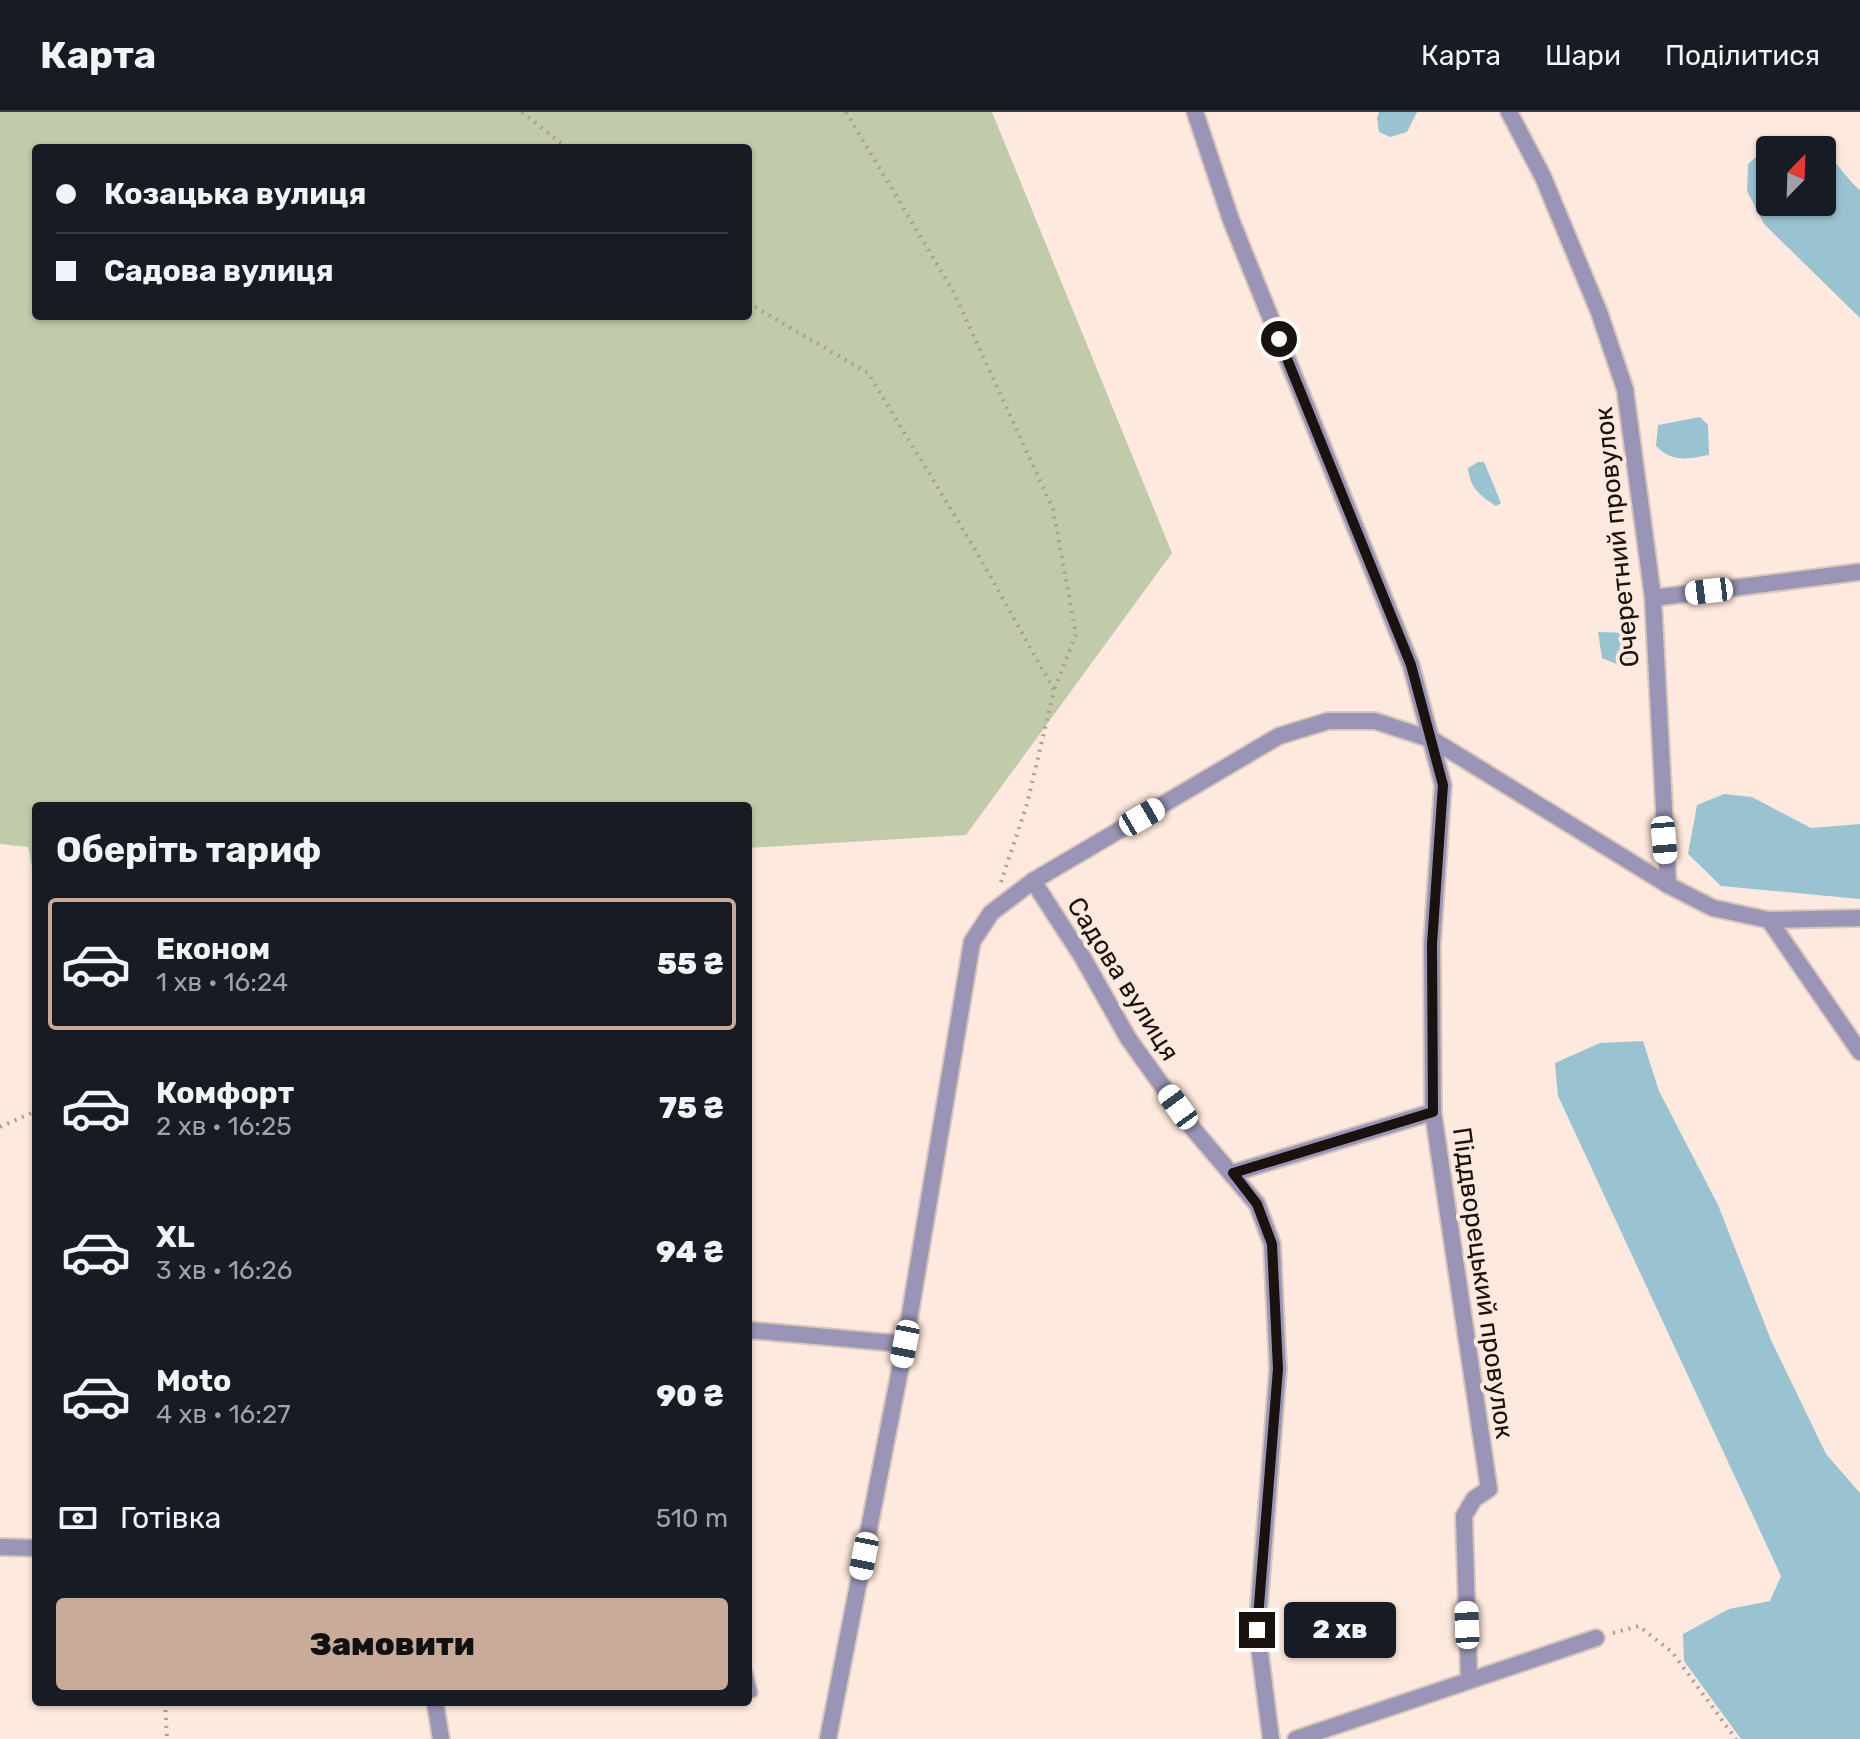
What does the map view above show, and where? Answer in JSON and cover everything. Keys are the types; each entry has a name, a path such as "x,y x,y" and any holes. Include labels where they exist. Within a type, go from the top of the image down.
{"street":[{"name":"Піддворецький провулок","path":"1195,112 1231,220 1411,665 1443,785 1432,944 1433,1112 1489,1489 1474,1499 1464,1516 1469,1679"},
{"name":"Очеретний провулок","path":"1509,112 1555,204 1599,312 1625,389 1653,598 1668,885"},
{"path":"1653,598 1860,572"},
{"path":"828,1739 905,1344 972,942 991,913 1033,881 1279,736 1328,721 1375,721 1433,740 1668,885 1713,908 1769,920 1860,918"},
{"name":"Садова вулиця","path":"1033,881 1083,958 1128,1038 1194,1130 1257,1204 1272,1244 1278,1369 1257,1630 1271,1739"},
{"path":"1769,920 1860,1052"},
{"path":"1233,1173 1433,1112"},
{"path":"752,1330 905,1344"},
{"path":"0,1547 32,1548"},
{"path":"1296,1739 1596,1638"},
{"path":"436,1706 441,1739"}],"path":[{"path":"522,112 562,144"},
{"path":"846,112 953,291 1053,509 1076,634 1054,690 1027,804 991,913"},
{"path":"752,305 868,373 975,549 1054,690"},
{"path":"0,1127 32,1113"},
{"path":"1596,1638 1639,1626 1672,1652 1736,1739"},
{"path":"165,1706 167,1739"}],"green space":[{"path":"0,112 992,112 1172,553 966,835 752,848 752,802 32,802 32,867 28,847 0,844"}],"water":[{"path":"1379,112 1417,112 1407,132 1390,137 1379,132"},
{"path":"1756,157 1756,208 1747,191 1748,164"},
{"path":"1836,164 1860,190 1860,318 1764,224 1760,216 1836,216"},
{"path":"1700,417 1708,425 1709,455 1674,457 1656,446 1658,425"},
{"path":"1484,462 1501,503 1496,506 1481,495 1471,481 1468,468"},
{"path":"1598,632 1630,633 1636,663 1631,670 1602,658"},
{"path":"1724,794 1752,797 1811,828 1860,824 1860,899 1721,886 1688,854 1697,805"},
{"path":"1643,1041 1659,1091 1718,1205 1771,1340 1826,1454 1860,1493 1860,1739 1741,1739 1684,1661 1683,1634 1729,1609 1770,1601 1781,1576 1558,1096 1555,1063 1600,1043"}],"route":[{"path":"1257,1630 1278,1369 1272,1244 1257,1204 1233,1173 1433,1112 1432,944 1443,785 1411,665 1279,339"}]}
